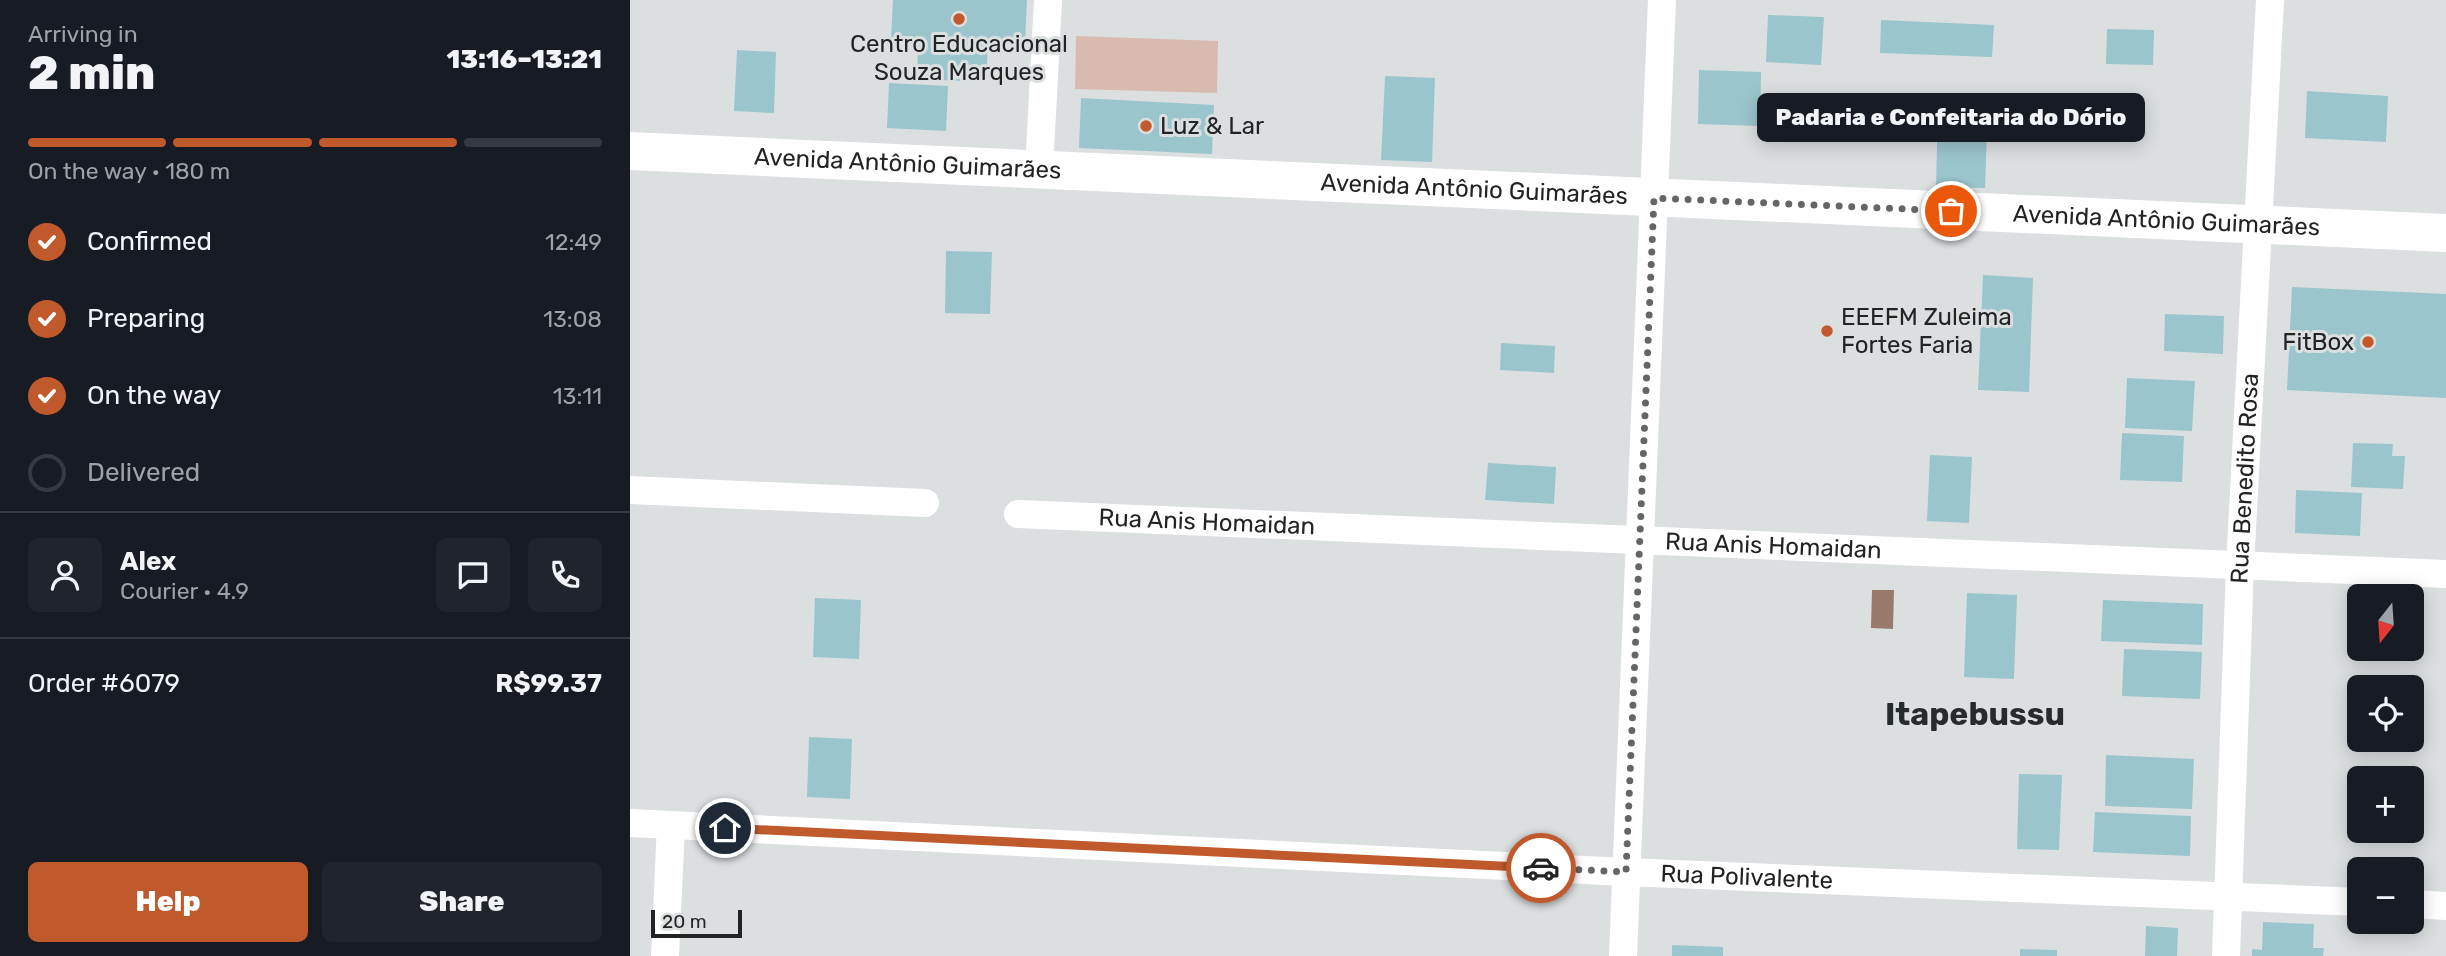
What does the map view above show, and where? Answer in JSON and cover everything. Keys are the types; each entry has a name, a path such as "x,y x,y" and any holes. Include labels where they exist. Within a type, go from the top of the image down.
{"street":[{"path":"1039,170 1048,0"},
{"path":"1623,956 1662,0"},
{"name":"Rua Benedito Rosa","path":"2226,956 2240,566 2270,0"},
{"name":"Avenida Antônio Guimarães","path":"630,151 2446,233"},
{"path":"630,490 925,503"},
{"name":"Rua Anis Homaidan","path":"1018,514 2446,573"},
{"name":"Rua Polivalente","path":"630,823 1626,872 2347,901"},
{"path":"665,956 671,825"},
{"path":"2424,905 2446,906"}],"shaded area":[{"path":"1076,36 1218,41 1217,93 1075,89"},
{"path":"1872,590 1894,590 1893,629 1871,628"}],"building":[{"name":"Centro Educacional Souza Marques","path":"893,0 1027,0 1025,44 988,43 986,82 917,79 918,39 891,38"},
{"path":"1768,15 1824,17 1821,65 1766,62"},
{"path":"1881,20 1994,25 1992,57 1880,53"},
{"path":"2107,29 2154,30 2153,65 2106,64"},
{"path":"737,50 776,52 774,113 734,111"},
{"path":"1699,70 1761,72 1760,126 1698,124"},
{"path":"1385,76 1435,78 1432,162 1381,160"},
{"path":"889,83 948,86 946,131 887,128"},
{"path":"2307,91 2388,96 2386,142 2305,138"},
{"name":"Luz & Lar","path":"1081,98 1214,105 1212,154 1079,148"},
{"path":"1938,101 1988,103 1985,188 1936,187"},
{"path":"946,251 992,252 990,314 945,313"},
{"path":"1983,275 2033,278 2029,392 1978,390"},
{"name":"FitBox","path":"2292,287 2446,294 2446,398 2287,390"},
{"path":"2165,314 2224,316 2223,354 2164,351"},
{"path":"1501,343 1555,346 1554,373 1500,370"},
{"path":"2127,378 2195,381 2192,431 2125,428"},
{"path":"2122,433 2184,436 2182,482 2120,480"},
{"path":"2353,443 2393,444 2392,456 2405,456 2403,489 2351,487"},
{"path":"1930,455 1972,457 1969,523 1927,521"},
{"path":"1488,463 1556,467 1554,504 1485,500"},
{"path":"2296,490 2362,493 2360,536 2295,533"},
{"path":"1967,593 2017,595 2014,679 1964,677"},
{"path":"815,598 861,600 859,659 813,657"},
{"path":"2103,600 2203,604 2202,645 2101,641"},
{"path":"2124,649 2202,652 2200,699 2122,696"},
{"path":"809,737 852,739 850,799 807,797"},
{"path":"2106,755 2194,759 2192,809 2105,806"},
{"path":"2019,774 2062,775 2059,850 2017,849"},
{"path":"2095,812 2191,816 2190,856 2093,852"},
{"path":"2263,922 2314,924 2313,948 2324,948 2323,956 2252,956 2252,949 2262,950"},
{"path":"2146,926 2178,928 2177,956 2145,956"},
{"path":"1672,945 1723,947 1723,956 1672,956"},
{"path":"2020,949 2057,950 2057,956 2020,956"}],"way so far":[{"path":"1541,868 1626,872 1654,198 1951,211"}],"place":[{"name":"Centro Educacional Souza Marques","path":"959,19"},
{"name":"Luz & Lar","path":"1146,126"},
{"name":"Padaria e Confeitaria do Dório","path":"1951,211"},
{"name":"EEEFM Zuleima Fortes Faria","path":"1827,331"},
{"name":"FitBox","path":"2368,342"}],"district":[{"name":"Itapebussu","path":"1975,714"}],"route":[{"path":"725,828 1541,868"}]}
